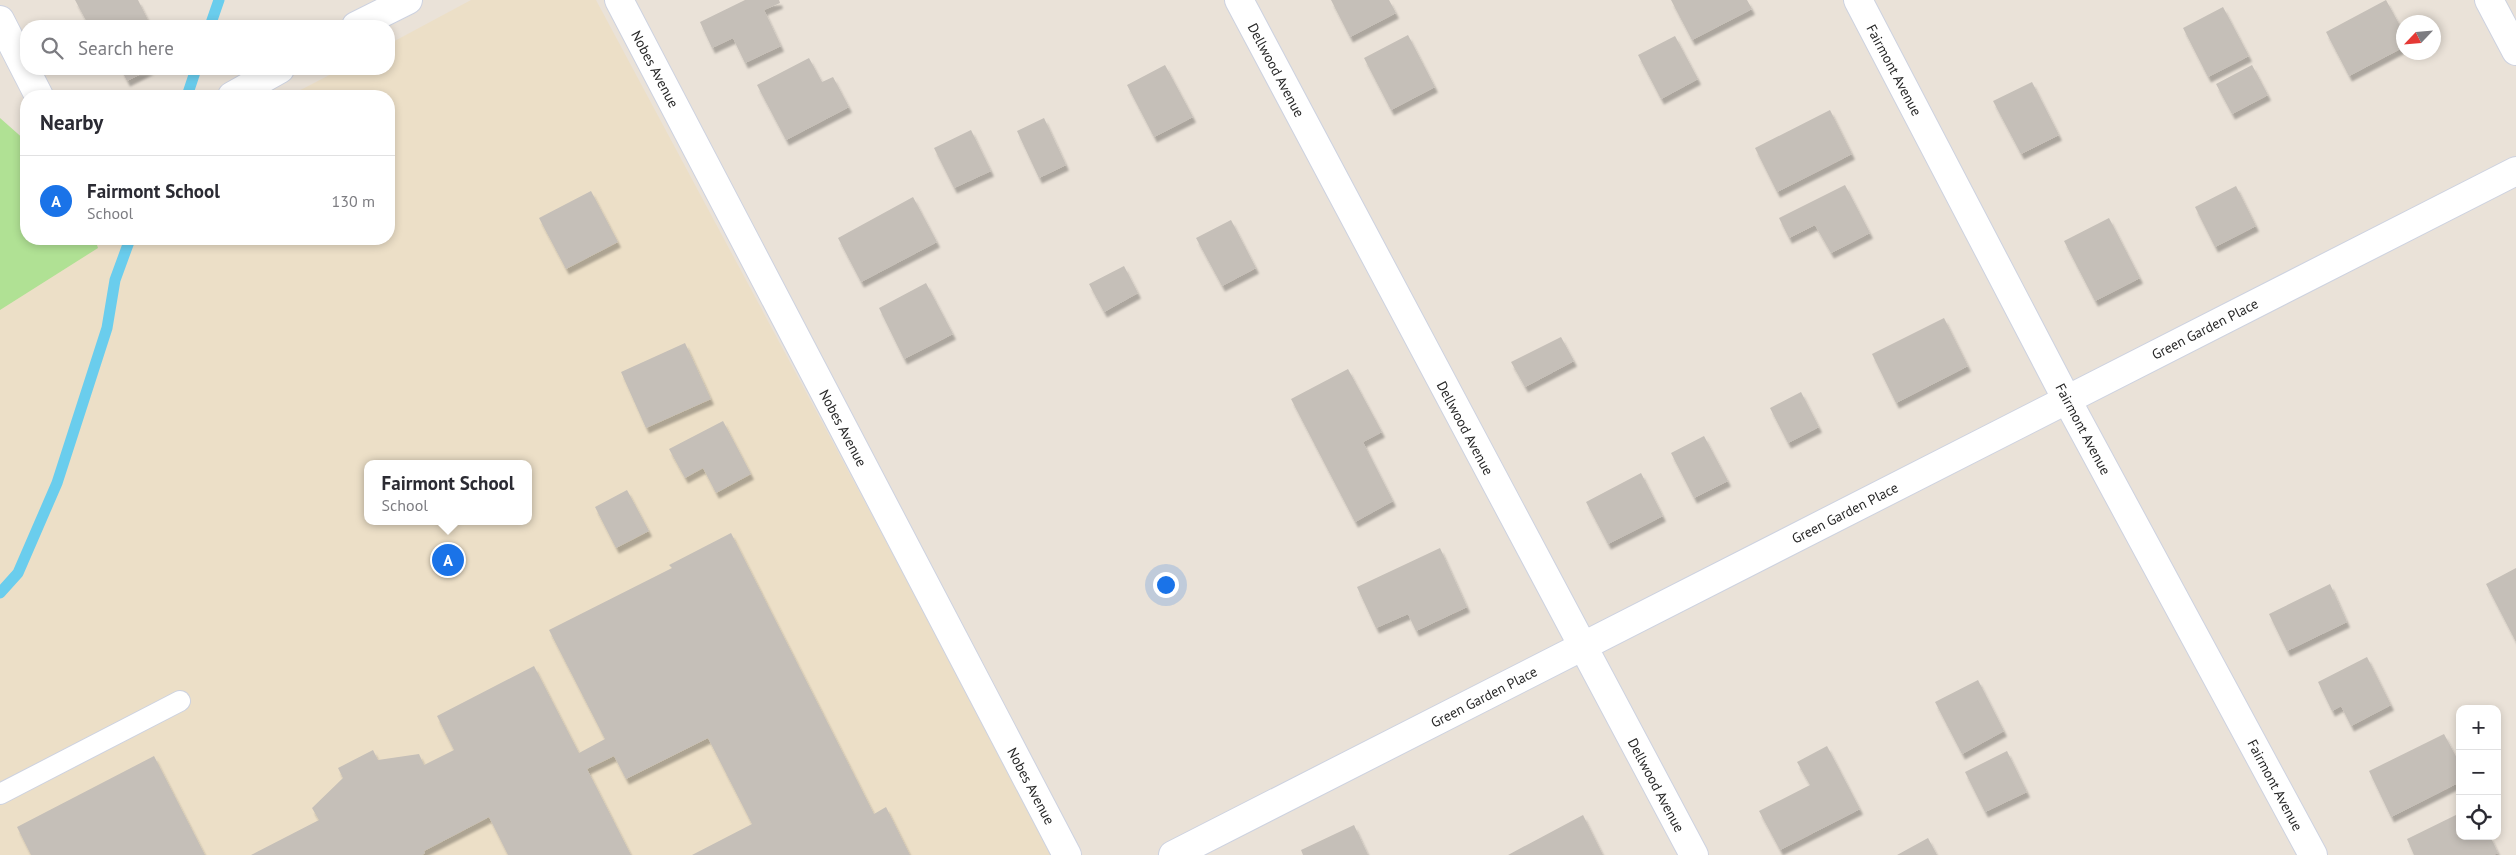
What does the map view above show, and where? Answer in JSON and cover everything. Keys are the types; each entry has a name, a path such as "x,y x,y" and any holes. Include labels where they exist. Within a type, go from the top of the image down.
{"street":[{"path":"368,20 408,0"},
{"name":"Nobes Avenue","path":"618,0 1067,855"},
{"name":"Dellwood Avenue","path":"1239,0 1581,647 1694,855"},
{"name":"Fairmont Avenue","path":"1858,0 2067,400 2313,855"},
{"path":"2489,0 2516,51"},
{"path":"0,20 20,59"},
{"path":"28,75 36,90"},
{"path":"243,90 269,75"},
{"name":"Green Garden Place","path":"1173,855 2516,171"}],"lane":[{"path":"0,794 180,701"}],"shaded area":[{"path":"471,0 596,0 1054,855 0,855 0,265 30,245 395,245 395,90 301,90 329,75 395,75 395,41"}],"green space":[{"path":"0,118 20,136 20,245 97,245 98,248 0,310"}],"building":[{"path":"75,0 138,0 148,20 86,20"},
{"path":"745,0 779,0 780,3 764,10 781,46 745,63 733,38 712,48 700,22"},
{"path":"1331,0 1389,0 1396,13 1350,37"},
{"path":"1671,0 1747,0 1752,9 1692,40"},
{"path":"2386,0 2396,18 2396,51 2349,76 2326,32"},
{"path":"2223,7 2249,56 2208,77 2183,28"},
{"path":"1408,35 1435,87 1391,110 1364,58"},
{"path":"1675,36 1698,79 1661,99 1638,55"},
{"path":"809,58 822,82 833,77 849,107 786,140 757,85"},
{"path":"1165,65 1193,117 1154,137 1127,85"},
{"path":"2252,65 2268,95 2232,114 2216,84"},
{"path":"124,75 139,75 127,81"},
{"path":"2032,82 2059,135 2021,154 1993,101"},
{"path":"1830,110 1852,154 1777,192 1755,148"},
{"path":"1044,118 1066,165 1039,178 1017,131"},
{"path":"971,130 991,171 954,188 934,148"},
{"path":"1845,185 1870,233 1831,253 1815,225 1789,238 1779,218"},
{"path":"2236,186 2256,226 2215,247 2195,207"},
{"path":"591,191 618,242 566,269 539,218"},
{"path":"913,197 937,242 861,282 838,238"},
{"path":"2109,218 2140,278 2095,301 2064,241"},
{"path":"1231,220 1256,268 1222,286 1196,238"},
{"path":"1124,266 1138,293 1104,312 1089,284"},
{"path":"926,283 953,334 904,359 879,308"},
{"path":"1944,318 1968,366 1896,403 1872,354"},
{"path":"1561,337 1574,361 1525,387 1511,362"},
{"path":"685,343 711,399 646,428 621,372"},
{"path":"1348,369 1382,432 1363,442 1393,501 1355,522 1291,399"},
{"path":"1801,392 1819,427 1788,443 1770,408"},
{"path":"723,421 751,474 716,493 703,468 685,478 669,449"},
{"path":"1704,436 1728,481 1694,498 1671,453"},
{"path":"1641,473 1663,516 1608,544 1586,502"},
{"path":"627,490 649,531 616,548 595,507"},
{"path":"731,533 874,814 886,807 910,855 692,855 752,824 708,738 626,779 614,756 587,769 631,855 508,855 489,817 424,851 425,853 422,855 251,855 319,820 312,808 343,778 338,768 373,750 378,760 419,754 424,765 454,750 437,716 534,666 579,753 605,739 549,630 672,568 669,565"},
{"path":"1440,548 1467,607 1416,631 1408,614 1376,628 1357,587"},
{"path":"2516,568 2516,642 2486,584"},
{"path":"2330,584 2347,622 2287,651 2269,614"},
{"path":"2367,657 2391,705 2351,726 2341,706 2332,711 2318,682"},
{"path":"1978,680 2004,731 1962,754 1935,702"},
{"path":"2444,734 2456,756 2456,784 2391,817 2369,771"},
{"path":"1827,746 1860,809 1780,850 1759,811 1810,785 1797,762"},
{"path":"2007,751 2027,792 1985,812 1965,772"},
{"path":"154,756 205,855 31,855 17,827"},
{"path":"1583,815 1603,855 1508,855"},
{"path":"2456,815 2456,840 2492,840 2498,853 2493,855 2414,855 2407,839"},
{"path":"1354,825 1368,855 1303,855 1301,850"},
{"path":"1928,838 1937,855 1897,855"}],"waterway":[{"path":"212,20 219,0"},
{"path":"189,90 194,75"},
{"path":"0,593 18,573 57,483 107,328 115,280 128,245"}],"place":[{"name":"Fairmont School","path":"448,560"}]}
